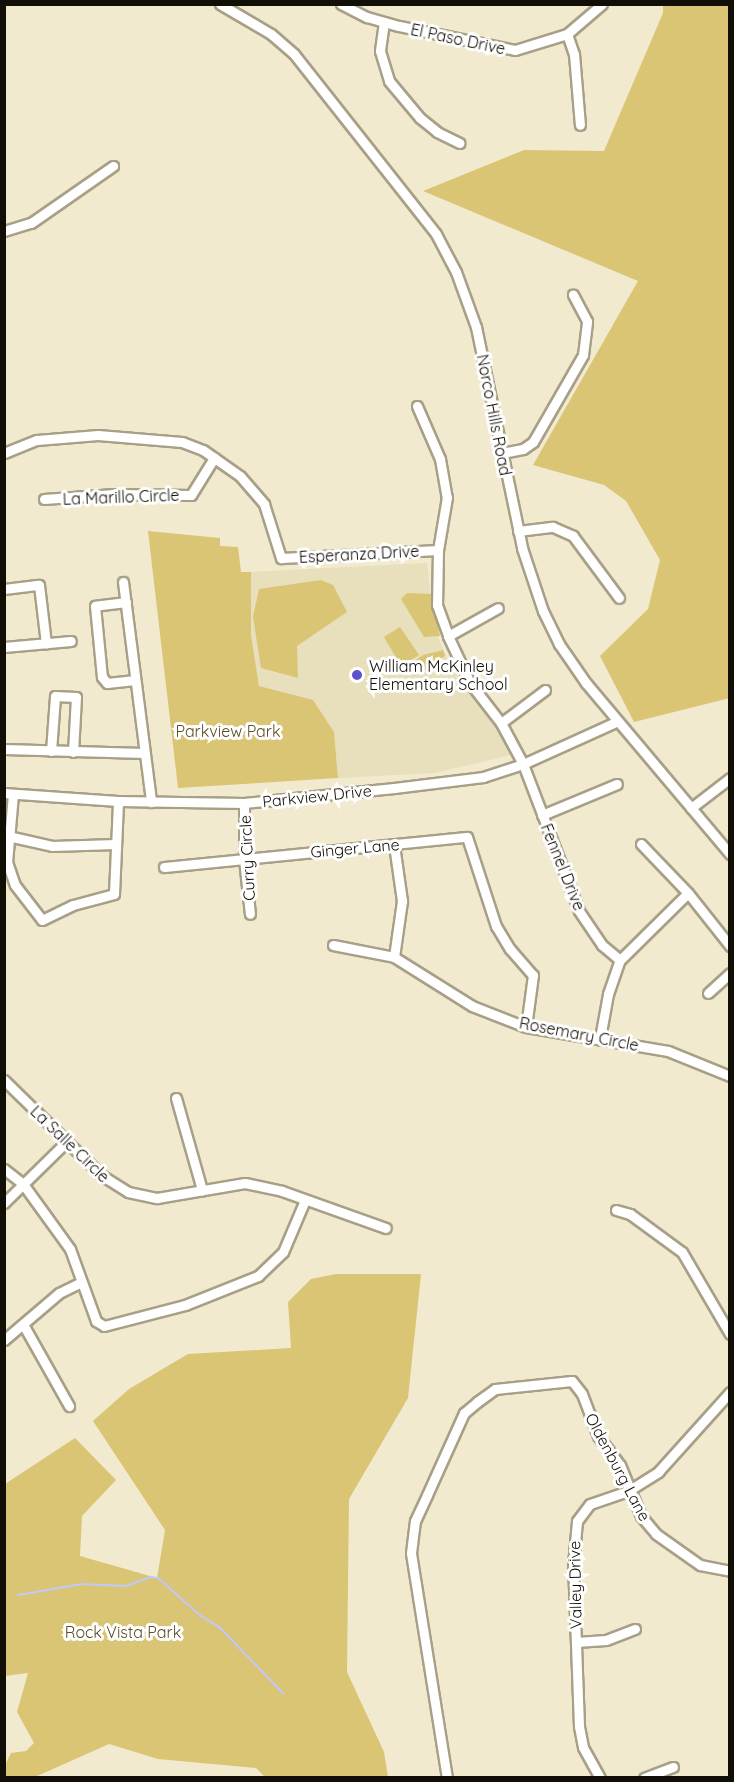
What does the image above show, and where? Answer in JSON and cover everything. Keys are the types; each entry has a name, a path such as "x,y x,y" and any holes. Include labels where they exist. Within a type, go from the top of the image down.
{"street":[{"name":"El Paso Drive","path":"342,4 384,22 499,49 533,47 567,34 602,4"},
{"name":"Norco Hills Road","path":"227,6 271,34 294,54 436,234 456,272 476,327 518,531 530,578 559,644 618,721 729,854"},
{"path":"384,22 381,62 389,81 420,118 437,132 460,143"},
{"path":"567,34 574,54 580,125"},
{"path":"4,231 31,223 113,166"},
{"path":"502,453 523,449 533,442 583,356 587,321 573,295"},
{"name":"Fennel Drive","path":"417,406 441,459 447,497 438,550 437,605 448,636 470,683 501,723 524,764 579,912 602,945 620,960"},
{"path":"4,453 37,440 124,436 182,442 214,458"},
{"name":"Esperanza Drive","path":"214,458 240,476 264,504 281,558 438,550"},
{"name":"La Marillo Circle","path":"44,500 114,494 191,495 214,458"},
{"path":"518,531 553,527 573,536 619,598"},
{"path":"123,582 151,802"},
{"path":"4,589 39,585 46,644"},
{"path":"126,602 94,606 102,677 107,683 135,680"},
{"path":"448,636 498,608"},
{"path":"4,647 71,641"},
{"path":"501,723 545,690"},
{"path":"51,751 55,696 76,697 73,752"},
{"name":"Parkview Drive","path":"9,794 118,801 244,803 483,777 524,764 618,721"},
{"path":"4,748 144,753"},
{"path":"691,808 729,778"},
{"path":"542,815 617,784"},
{"path":"9,794 7,862 11,876 38,918 47,920 73,905 114,894 118,801"},
{"name":"Curry Circle","path":"244,803 244,859 250,914"},
{"path":"8,836 51,846 116,844"},
{"name":"Ginger Lane","path":"164,867 467,837 496,926 510,949 533,975 526,1027"},
{"path":"640,844 688,893 729,946"},
{"path":"394,845 402,901 394,957"},
{"path":"600,1038 608,994 620,960 688,893"},
{"name":"Rosemary Circle","path":"333,945 394,957 472,1006 526,1027 668,1051 729,1076"},
{"path":"708,993 729,973"},
{"name":"La Salle Circle","path":"4,1080 66,1142 115,1186 128,1192 157,1198 245,1183 305,1200 386,1228"},
{"path":"176,1098 201,1190"},
{"path":"4,1203 66,1142"},
{"path":"4,1169 23,1184 70,1249 96,1321 104,1326 147,1317 238,1286 267,1270 283,1252 305,1200"},
{"path":"616,1210 630,1214 682,1252 729,1334"},
{"path":"4,1340 24,1326 58,1293 82,1282"},
{"path":"24,1326 69,1406"},
{"name":"Oldenburg Lane","path":"447,1778 411,1553 415,1521 464,1413 495,1389 572,1381 582,1394 598,1436 620,1465 628,1491 656,1534 700,1565 729,1571"},
{"name":"Valley Drive","path":"600,1778 581,1736 573,1565 577,1521 590,1504 628,1491 670,1461 729,1392"},
{"path":"576,1642 606,1640 635,1629"},
{"path":"644,1778 673,1767"}],"shaded area":[{"name":"William McKinley Elementary School","path":"427,563 435,630 450,665 495,725 511,755 435,773 338,778 334,732 313,701 259,686 251,635 251,572"}],"green space":[{"path":"663,5 729,5 730,698 634,722 600,656 648,609 660,560 626,501 604,485 533,465 638,281 423,191 524,150 604,151 663,13"},
{"name":"Parkview Park","path":"148,531 220,538 220,546 238,547 241,572 251,572 251,635 259,686 313,700 334,732 338,778 178,788"},
{"path":"321,580 333,585 347,612 297,646 298,678 261,668 253,617 259,589"},
{"path":"407,593 431,594 440,636 424,637 401,599"},
{"path":"400,627 419,655 401,666 384,637"},
{"path":"443,650 445,656 415,676 408,666 423,655"},
{"name":"Rock Vista Park","path":"336,1274 421,1274 408,1398 349,1499 347,1672 384,1752 388,1777 265,1777 256,1768 158,1759 109,1744 35,1777 5,1777 5,1765 11,1753 26,1751 34,1743 17,1712 28,1673 5,1676 5,1484 75,1438 116,1480 82,1516 80,1556 157,1578 165,1530 93,1421 129,1389 188,1354 291,1348 288,1302 311,1279"}],"waterway":[{"path":"18,1595 82,1584 126,1586 151,1577 158,1578 201,1616 219,1627 284,1694"}],"place":[{"name":"William McKinley Elementary School","path":"357,675"}]}
